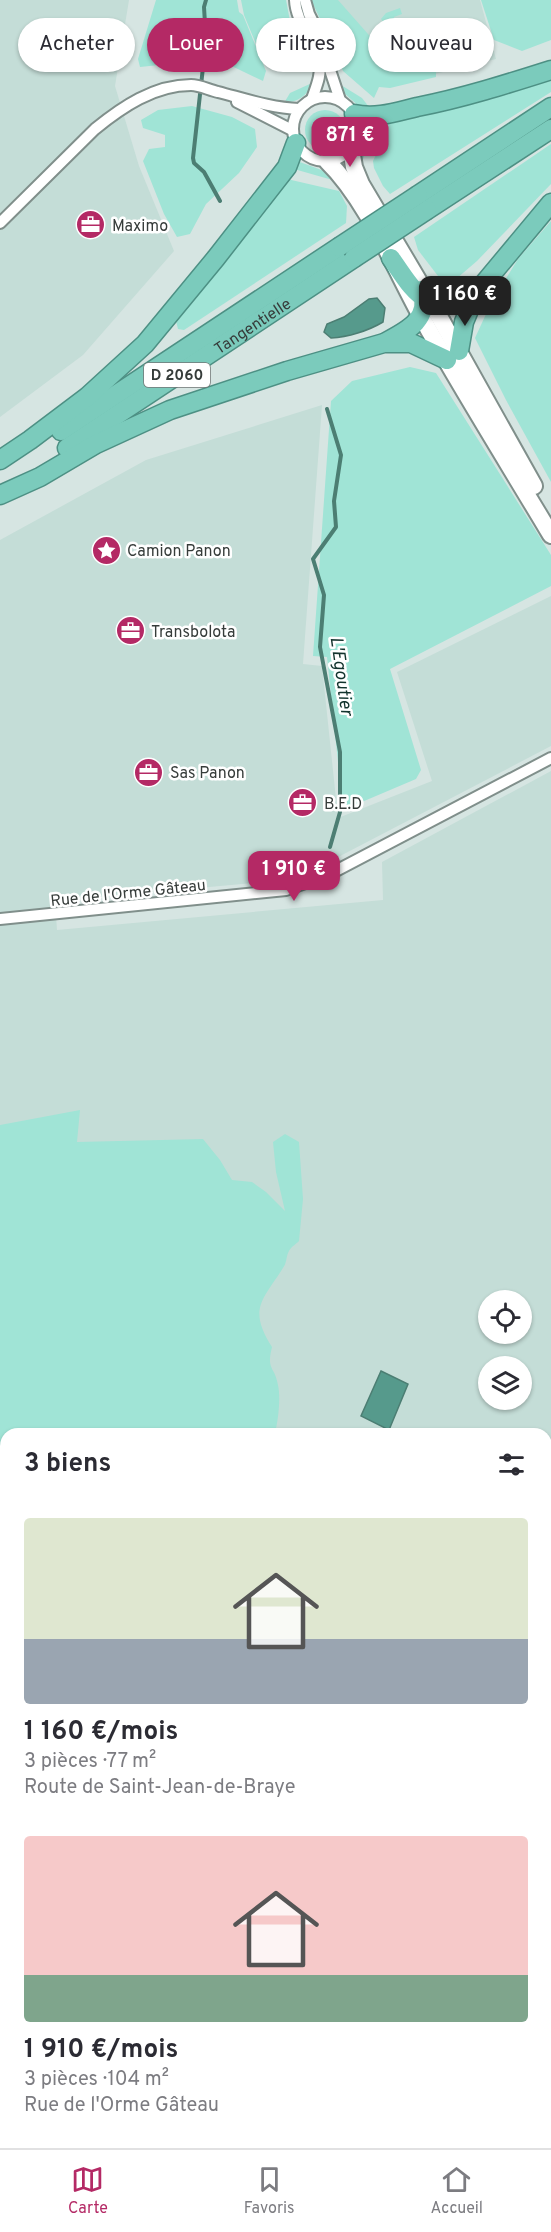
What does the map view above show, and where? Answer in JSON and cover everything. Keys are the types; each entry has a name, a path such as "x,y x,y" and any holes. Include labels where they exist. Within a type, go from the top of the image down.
{"highway":[{"path":"354,114 374,117 431,105 551,70"},
{"name":"D 2060","path":"422,203 551,107"},
{"name":"D 2060","path":"422,203 551,129"},
{"path":"0,460 30,441 87,397 145,344 216,258 287,166 294,137"},
{"name":"Tangentielle","path":"0,469 66,428 339,247 422,203"},
{"name":"Tangentielle","path":"0,494 354,258 422,203"},
{"path":"384,343 411,344 453,356 476,293 551,203"},
{"path":"391,258 426,306"},
{"path":"419,281 426,306"},
{"path":"0,494 40,477 96,444 170,410 242,385 384,343 406,330 426,306 476,293"}],"main road":[{"path":"351,149 354,167 361,184 419,281"},
{"path":"327,162 346,180 391,258"},
{"path":"426,306 551,535"},
{"path":"453,356 551,516"}],"street":[{"path":"295,0 298,19 319,62 319,76 312,99"},
{"path":"211,90 294,137 309,157 327,162 336,160 351,149 357,132 354,114 340,100 330,70 327,50 304,0"},
{"path":"0,223 79,144 112,115 139,98 171,88 193,86 277,107 299,109"},
{"path":"294,137 293,123 299,109 312,99 322,97 340,100"},
{"name":"Rue de l'Orme Gâteau","path":"0,920 286,890 328,875 551,758"}],"shaded area":[{"path":"0,0 129,0 126,18 18,18 18,72 117,72 115,86 139,166 174,251 83,355 0,417"},
{"path":"156,0 237,0 239,12 243,15 256,47 256,72 266,72 263,81 244,72 244,18 151,18"},
{"path":"241,0 286,0 289,18 256,18 256,44 244,15"},
{"path":"311,0 338,0 354,18 320,18"},
{"path":"319,0 480,0 485,18 368,18 368,63 356,47 356,18 333,18"},
{"path":"481,0 551,0 551,40 522,51 494,40 494,18 487,18"},
{"path":"400,8 402,14 394,18 382,18 386,13"},
{"path":"356,20 368,34 368,72 436,72 436,77 390,88 379,87 374,98 344,72 356,72"},
{"path":"147,30 147,66 140,67 138,59"},
{"path":"375,72 443,72 386,86"},
{"path":"551,75 551,92 390,194 383,186 373,161 384,138 384,121"},
{"path":"312,83 301,98 284,103 290,93"},
{"path":"341,85 362,98 369,107 362,109 344,93"},
{"path":"192,106 232,117 255,129 257,147 239,173 206,204 190,234 177,237 164,214 143,161 149,149 165,147 165,135 143,128 141,120 158,110"},
{"path":"325,110 339,116 345,130 339,144 325,150 311,144 305,130 311,116"},
{"path":"370,121 361,168 358,158 364,142 365,122"},
{"path":"551,144 551,184 477,261 456,279 438,276 418,250 414,237"},
{"path":"297,161 327,172 336,181 294,169"},
{"path":"287,179 339,191 347,206 346,223 184,330 178,329 176,321"},
{"path":"551,221 551,482 475,338 492,301 518,259"},
{"path":"377,298 385,308 383,322 364,331 344,336 331,338 324,332 327,324 344,317 369,299"},
{"path":"410,367 436,373 551,555 551,586 390,669 421,770 416,779 343,810 327,657 313,656 331,401 352,381"},
{"path":"322,405 303,664 322,666 338,818 432,781 397,672 551,596 551,746 296,879 55,901 57,930 383,900 382,862 551,771 551,1428 0,1428 0,540 146,460"},
{"path":"80,1110 77,1142 203,1139 232,1180 252,1182 285,1211 276,1172 273,1142 285,1134 299,1142 303,1199 299,1241 289,1251 284,1266 264,1297 259,1314 272,1347 270,1365 277,1379 279,1391 276,1428 0,1428 0,1125"},
{"path":"381,1371 408,1384 390,1428 385,1428 361,1416"}],"waterway":[{"name":"L'Egoutier","path":"206,0 204,7 206,40 193,158 194,163 204,172 220,201"},
{"name":"L'Egoutier","path":"327,409 341,455 334,501 336,527 313,559 324,595 320,647 340,752 340,812 330,847"}],"place":[{"name":"Maximo","path":"91,225"},
{"name":"Camion Panon","path":"106,550"},
{"name":"Transbolota","path":"130,631"},
{"name":"Sas Panon","path":"149,772"},
{"name":"B.E.D","path":"303,803"}]}
